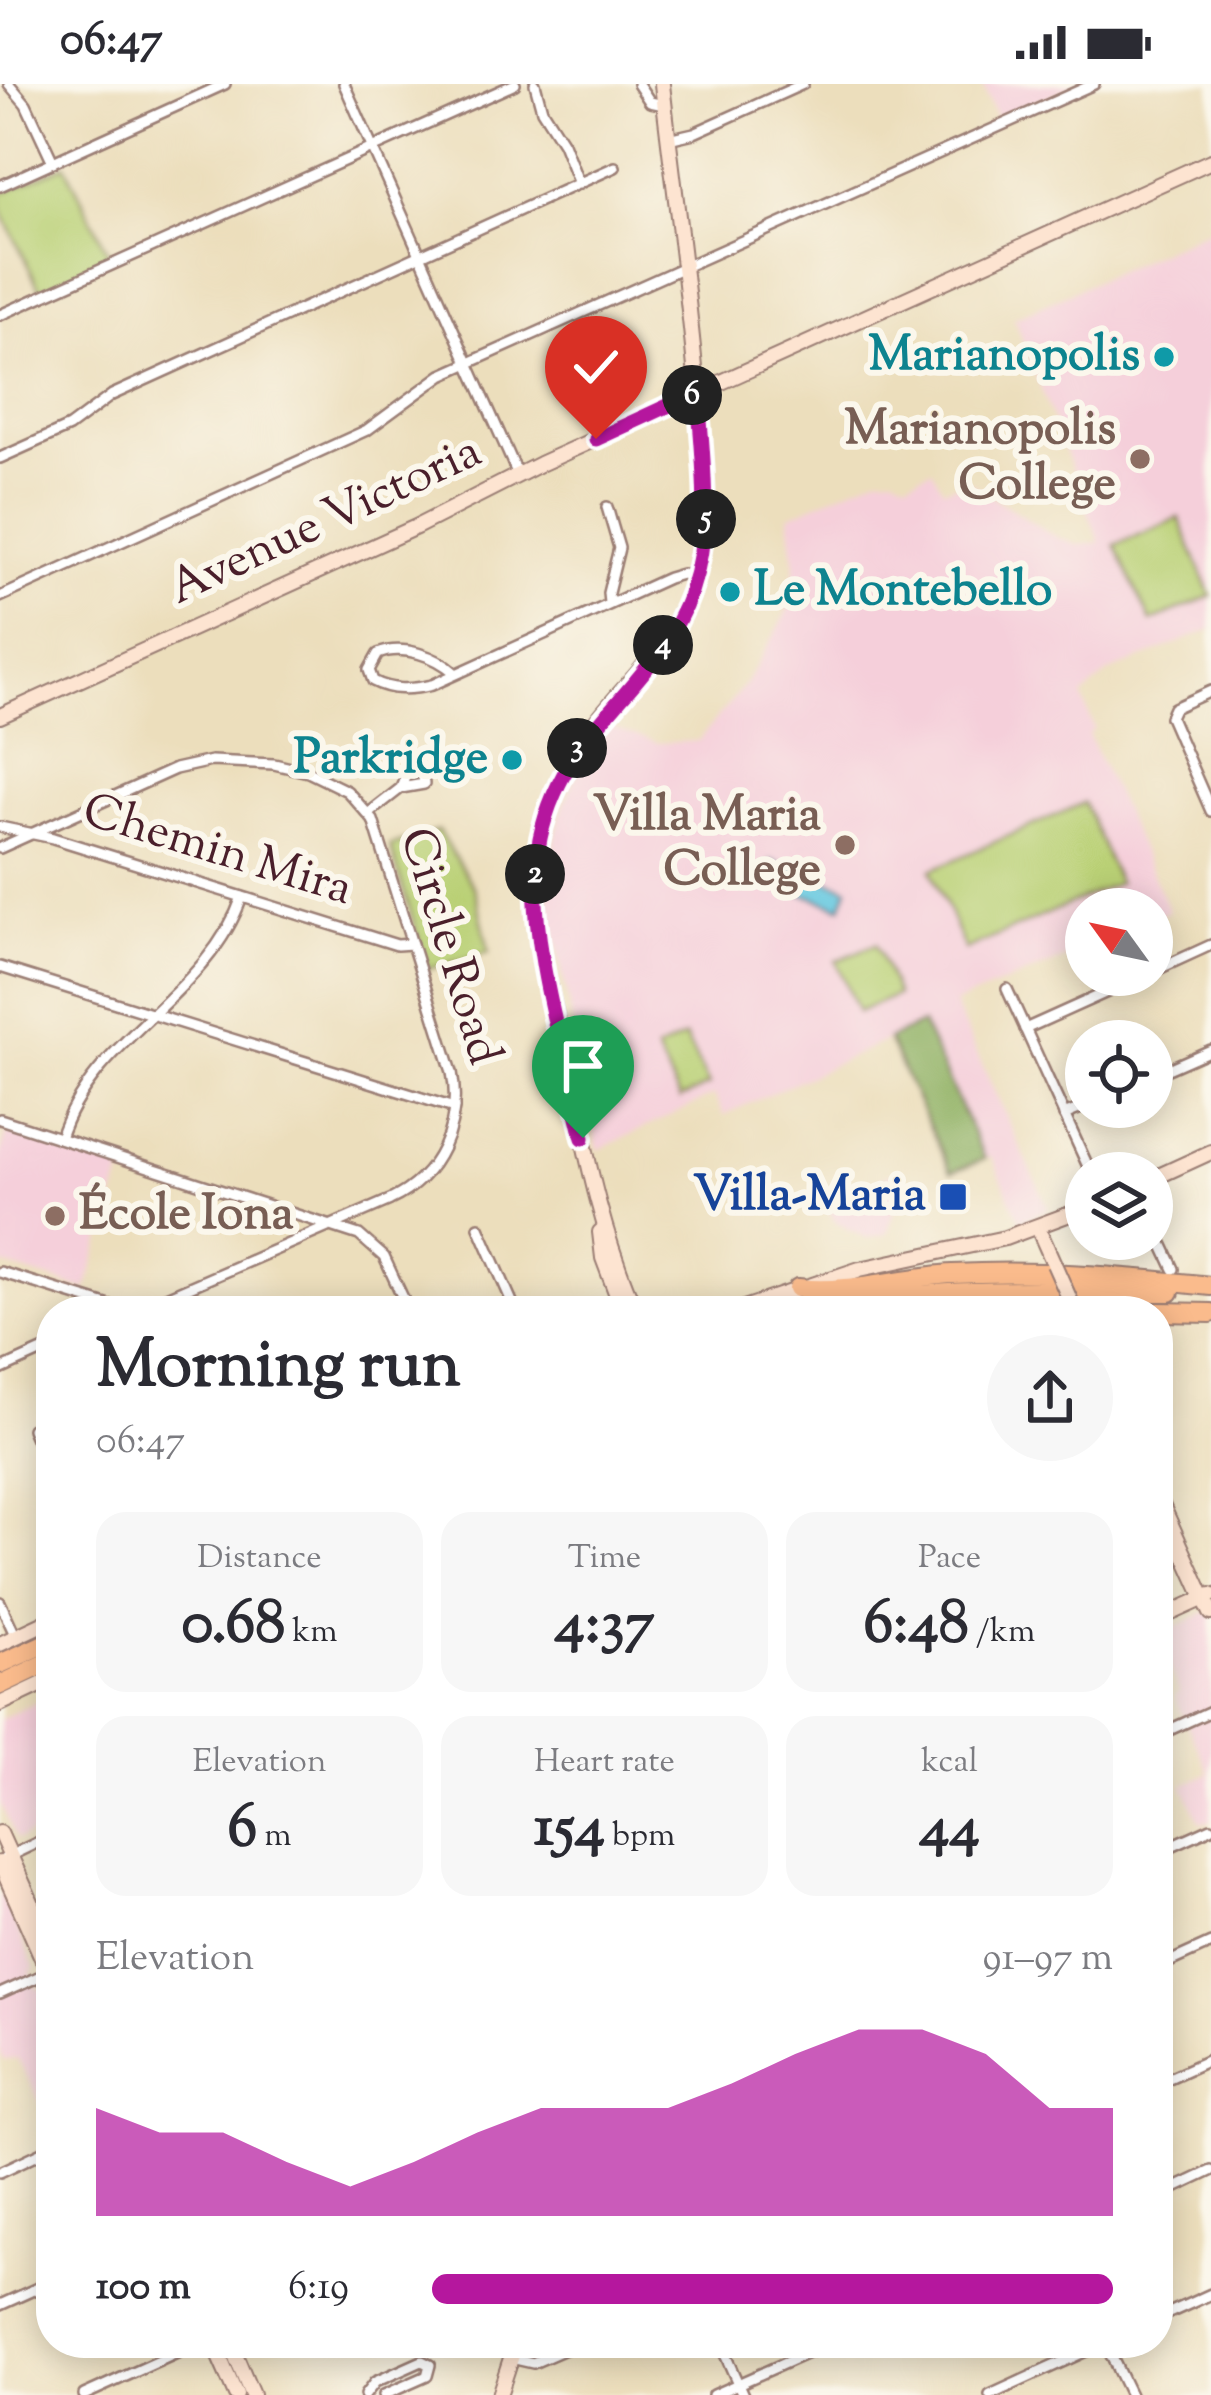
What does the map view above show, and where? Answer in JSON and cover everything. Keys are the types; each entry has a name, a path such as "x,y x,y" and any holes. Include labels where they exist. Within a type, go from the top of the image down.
{"highway":[{"path":"798,1288 825,1291 890,1280 998,1272 1099,1274 1211,1288"},
{"path":"911,1296 944,1291 1211,1288"},
{"path":"1173,1312 1206,1313"},
{"path":"1173,1319 1206,1313"},
{"path":"0,1664 36,1648"},
{"path":"0,1684 36,1668"}],"main road":[{"path":"618,1296 602,1252 596,1197 535,900 538,847 551,801 571,758 662,647 682,612 706,524 698,392 662,84"},
{"name":"Avenue Victoria","path":"0,716 416,527 698,392 1211,161"},
{"path":"1173,1169 1211,1152"},
{"path":"596,1197 631,1296"},
{"path":"776,1296 860,1269 1019,1234 1065,1217"},
{"path":"1038,1228 1069,1296"},
{"path":"1173,1530 1209,1602 1173,1614"},
{"path":"0,1644 36,1627"},
{"path":"0,1704 36,1687"},
{"path":"0,1833 3,1859 36,1940"},
{"path":"3,1859 36,1919"},
{"path":"220,2358 236,2395"},
{"path":"236,2358 252,2395"},
{"path":"499,2395 511,2358"}],"street":[{"path":"9,84 26,104 53,162"},
{"path":"0,186 225,84"},
{"path":"344,84 518,475"},
{"path":"0,315 515,84"},
{"path":"536,84 542,110 563,142 579,184"},
{"path":"638,84 650,102 664,105"},
{"path":"668,139 694,133 803,84"},
{"path":"0,597 376,426 433,380 1094,84"},
{"path":"0,458 69,427 112,394 615,167"},
{"path":"608,507 619,548 609,603"},
{"path":"455,674 442,663 397,649 378,654 369,670 376,683 405,690 432,685 677,574 695,577"},
{"path":"1211,691 1171,711 1172,724 1211,811"},
{"name":"Circle Road","path":"0,848 166,773 211,761 274,764 308,772 347,790 369,813 452,1072 454,1108 443,1149 423,1179 400,1196 165,1296"},
{"path":"369,813 401,788"},
{"name":"Chemin Mira","path":"0,827 33,833 397,946 412,944"},
{"path":"60,1138 88,1082 221,943 242,897"},
{"path":"1173,962 1211,945"},
{"path":"0,967 454,1108"},
{"path":"1007,989 1081,1152"},
{"path":"1025,1030 1098,996"},
{"path":"1173,1067 1211,1050"},
{"path":"0,1119 363,1237 381,1252 403,1296"},
{"path":"479,1227 509,1296"},
{"path":"1170,1260 1174,1269"},
{"path":"0,1272 80,1296"},
{"path":"0,1370 36,1354"},
{"path":"32,1429 36,1438"},
{"path":"0,1602 16,1636"},
{"path":"1173,1728 1211,1711"},
{"path":"1173,1845 1211,1828"},
{"path":"3,1859 36,1843"},
{"path":"1173,1960 1211,1943"},
{"path":"0,1994 36,1980"},
{"path":"1173,2076 1211,2059"},
{"path":"0,2172 36,2155"},
{"path":"1173,2189 1211,2171"},
{"path":"0,2305 36,2289"},
{"path":"1173,2311 1211,2294"},
{"path":"84,2395 167,2358"},
{"path":"727,2358 741,2389"},
{"path":"713,2395 741,2389 801,2358"},
{"path":"990,2395 1072,2358"},
{"path":"1112,2358 1130,2395"},
{"path":"364,2395 375,2382 422,2361 429,2363 427,2376 384,2395"}],"shaded area":[{"path":"982,84 1078,84 997,119"},
{"name":"Villa Maria College","path":"1211,228 1211,629 1108,673 1082,697 1095,730 1088,734 1158,888 1065,888 1065,959 954,1004 1049,1209 1020,1221 992,1157 985,1159 922,1024 724,1115 714,1095 598,1150 549,907 550,865 560,815 576,776 610,727 658,743 698,741 746,683 786,615 795,568 789,516 877,476 895,475 908,481 932,469 943,489 967,481 1056,537 1077,545 1100,543 1014,318"},
{"name":"École Iona","path":"7,1132 124,1167 86,1290 0,1264 0,1155"},
{"path":"893,1173 900,1190 887,1234 867,1238 835,1222 826,1204"},
{"path":"1211,1610 1211,1821 1201,1823 1183,1785 1209,1773 1174,1696 1179,1692 1173,1676 1173,1628"},
{"path":"36,1702 36,1832 17,1840 0,1803 0,1719"},
{"path":"0,1891 35,1969 30,1972 36,1986 36,2094 18,2059 4,2060 0,2050"}],"green space":[{"path":"65,165 111,258 40,290 0,208 0,194"},
{"path":"1179,518 1211,596 1151,622 1115,545"},
{"path":"1084,803 1118,883 1107,888 1065,888 1065,906 965,950 931,870"},
{"path":"438,831 475,889 489,952 428,969 390,846"},
{"path":"876,944 897,995 858,1012 836,961"},
{"path":"922,1024 985,1159 951,1172 888,1039"},
{"path":"685,1037 709,1085 680,1099 656,1051"}],"water":[{"path":"771,861 848,888 841,907 763,880"}],"place":[{"name":"Marianopolis","path":"1164,357"},
{"name":"Marianopolis College","path":"1140,459"},
{"name":"Le Montebello","path":"730,592"},
{"name":"Parkridge","path":"512,760"},
{"name":"Villa Maria College","path":"845,845"},
{"name":"Villa-Maria","path":"953,1197"},
{"name":"École Iona","path":"55,1216"}],"route":[{"path":"583,1138 539,936 538,847 551,801 576,750 655,657 691,591 706,514 698,392 596,439"}]}
